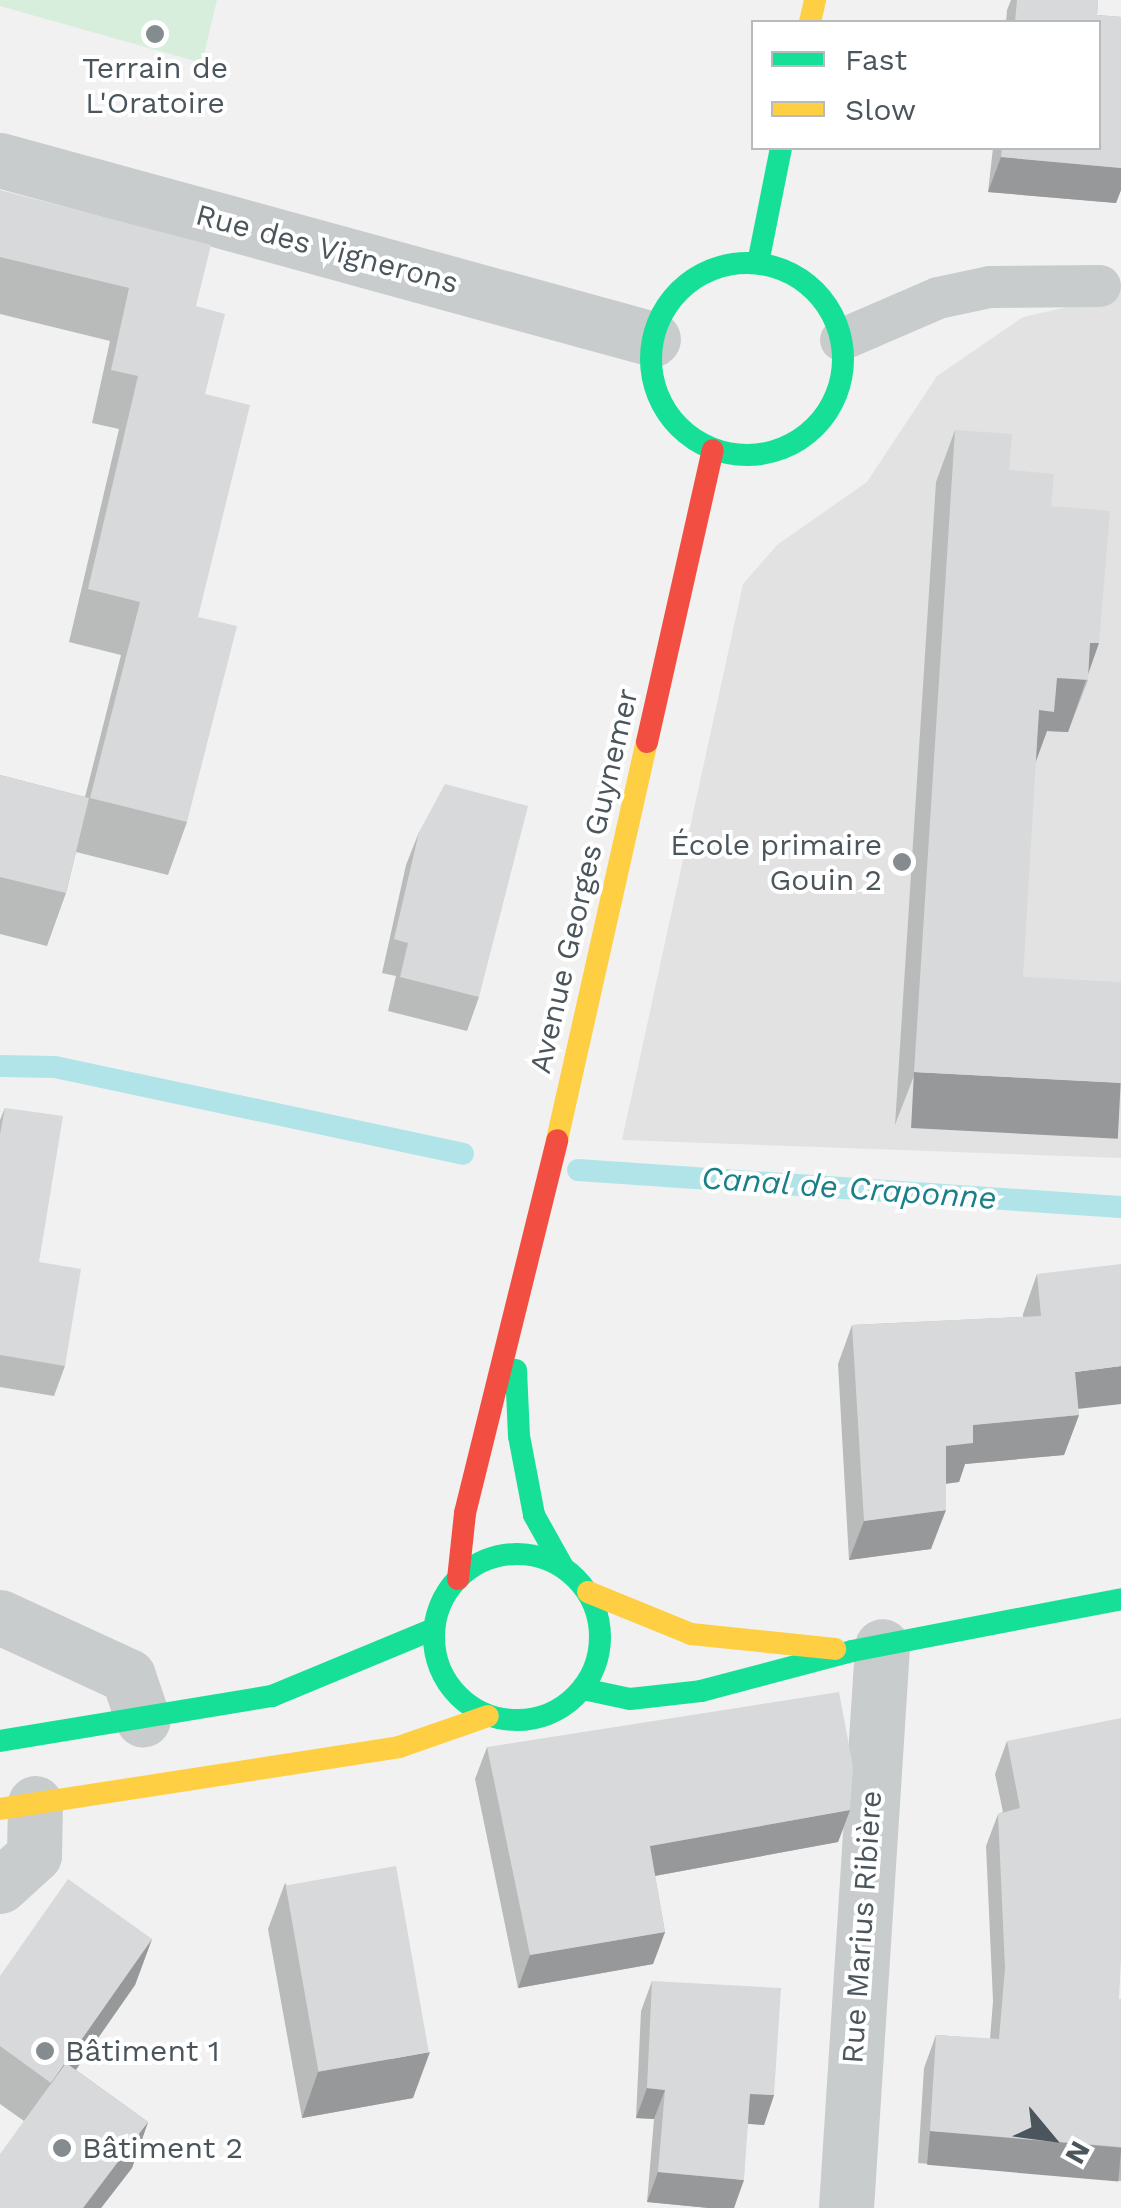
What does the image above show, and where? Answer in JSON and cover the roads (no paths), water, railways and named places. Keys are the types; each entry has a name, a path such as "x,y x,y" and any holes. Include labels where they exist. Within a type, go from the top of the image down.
{"main road":[{"path":"758,264 781,150"},
{"path":"758,264 804,281 834,318 841,340 835,397 820,423 770,453 713,450 669,417 656,392 653,338 680,289 704,273 758,264"},
{"name":"Avenue Georges Guynemer","path":"514,1326 713,450"},
{"path":"514,1326 519,1436 534,1515 563,1567 588,1592 691,1634 868,1649"},
{"path":"458,1579 465,1513 514,1326"},
{"path":"488,1716 446,1682 434,1629 442,1601 458,1579 509,1554 563,1567"},
{"path":"17,1806 399,1747 488,1716 540,1718 583,1689 601,1642 588,1592"},
{"path":"583,1689 630,1699 701,1691 868,1649 1121,1599"},
{"path":"0,1741 272,1696 434,1629"}],"street":[{"name":"Rue des Vignerons","path":"0,160 653,338"},
{"path":"0,1617 128,1676 143,1720"},
{"name":"Rue Marius Ribière","path":"846,2208 868,1649"},
{"path":"0,1886 34,1855 17,1806"}],"lane":[{"path":"841,340 938,298 990,288 1100,286"}],"waterway":[{"name":"Canal de Craponne","path":"0,1066 55,1067 463,1154"},
{"name":"Canal de Craponne","path":"578,1170 1121,1207"}],"place":[{"name":"Terrain de L'Oratoire","path":"155,34"},
{"name":"École primaire Gouin 2","path":"902,862"},
{"name":"Bâtiment 1","path":"45,2051"},
{"name":"Bâtiment 2","path":"62,2148"}]}
